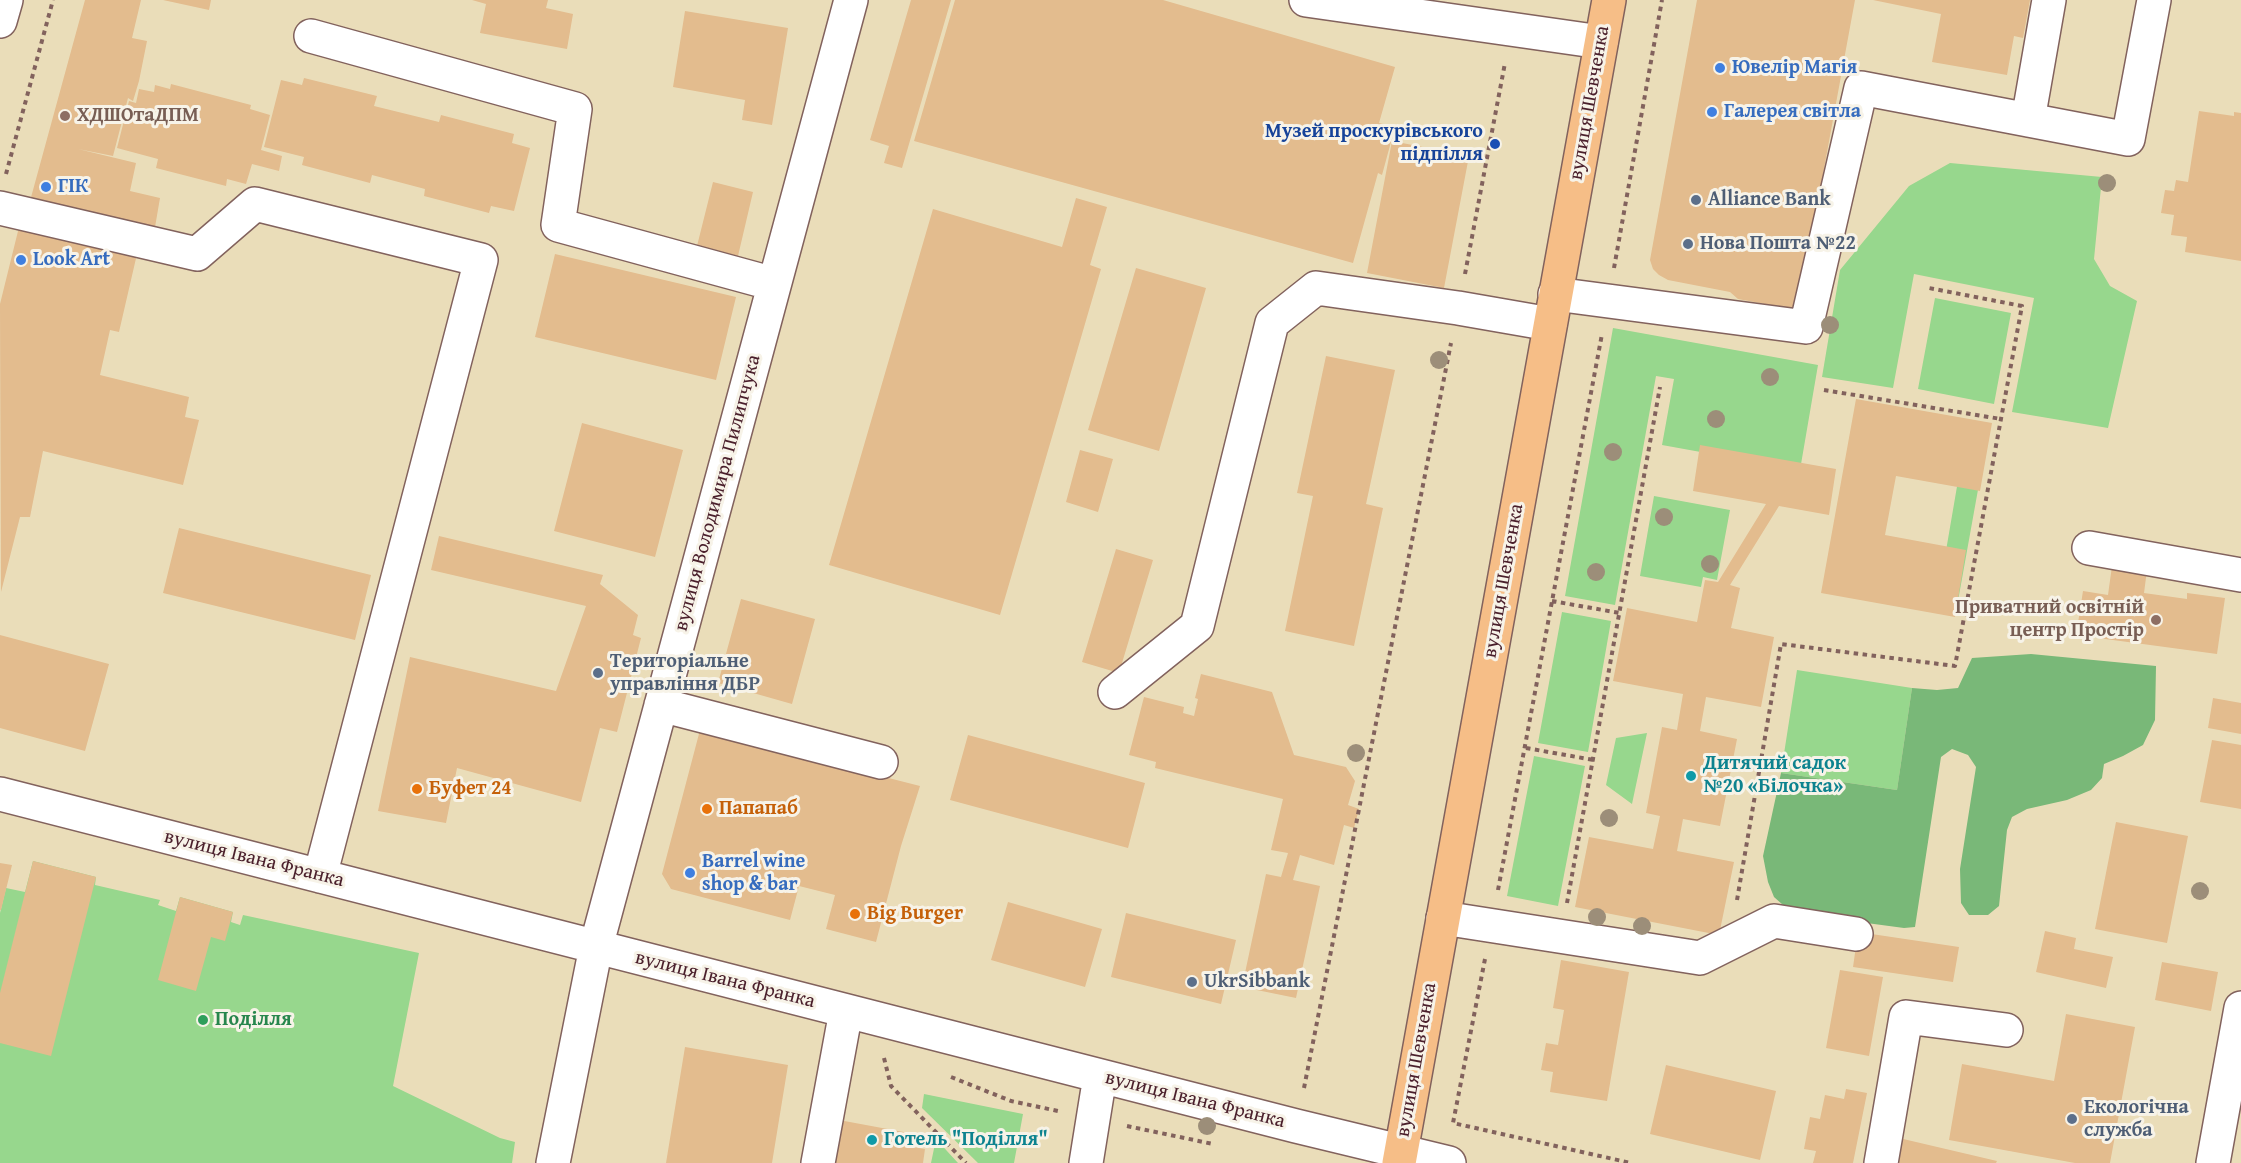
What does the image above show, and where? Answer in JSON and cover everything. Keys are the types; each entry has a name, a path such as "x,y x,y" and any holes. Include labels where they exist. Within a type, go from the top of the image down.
{"main road":[{"name":"вулиця Шевченка","path":"1400,1158 1609,0"}],"street":[{"path":"0,21 6,0"},
{"name":"вулиця Володимира Пилипчука","path":"553,1163 596,947 851,0"},
{"path":"1306,0 1601,42"},
{"path":"2028,120 2049,0"},
{"path":"1115,692 1197,626 1272,323 1316,288 1458,308 1553,309 1608,301 1806,327 1861,88 2128,139 2154,0"},
{"path":"311,36 575,109 558,225 774,284"},
{"path":"0,208 197,254 255,204 481,260 320,876"},
{"path":"2089,548 2241,575"},
{"path":"661,705 881,762"},
{"name":"вулиця Івана Франка","path":"0,794 1100,1076 1400,1158 1449,1163"},
{"path":"1443,918 1701,958 1774,921 1856,934"},
{"path":"2213,1163 2241,1008"},
{"path":"818,1163 846,1011"},
{"path":"1881,1163 1906,1017 2006,1030"},
{"path":"1091,1162 1100,1076"}],"path":[{"path":"6,176 53,0"},
{"path":"1631,1163 1453,1123 1526,748 1662,0"},
{"path":"1304,1088 1512,29"},
{"path":"1729,943 1781,644 1955,666 2022,306 1929,288"},
{"path":"1561,936 1660,387"},
{"path":"1824,390 2001,419"},
{"path":"1552,601 1620,613"},
{"path":"1526,748 1594,760"},
{"path":"881,1048 891,1086 966,1163"}],"green space":[{"path":"1950,163 2102,177 2094,259 2110,286 2137,301 2108,428 2012,412 2034,298 1914,274 1893,388 1822,377 1840,270 1909,186"},
{"path":"1935,298 2011,313 1994,404 1918,389"},
{"path":"1613,328 1818,365 1800,470 1662,445 1674,379 1656,376 1615,605 1565,596"},
{"path":"1960,469 1981,473 1956,612 1936,609"},
{"path":"1654,496 1730,510 1717,580 1703,577 1701,587 1640,576"},
{"path":"1562,612 1611,621 1588,752 1538,743"},
{"path":"2031,654 2156,666 2155,720 2143,745 2104,764 2102,778 2091,790 2067,800 2027,809 2012,817 2007,830 1999,906 1988,915 1969,915 1961,903 1960,869 1976,767 1968,755 1952,749 1941,757 1915,927 1904,928 1792,913 1774,897 1768,882 1763,856 1781,773 1897,790 1912,688 1937,690 1958,688 1972,658"},
{"path":"1797,670 1912,688 1897,790 1781,773"},
{"path":"1647,733 1632,804 1606,785 1616,738"},
{"path":"1534,756 1585,766 1558,906 1507,896"},
{"name":"Поділля","path":"33,861 96,877 95,885 160,900 158,905 176,911 180,897 233,912 231,922 240,925 243,915 419,953 393,1086 500,1138 515,1142 512,1163 0,1163 0,913 6,888 25,892"},
{"path":"924,1094 1023,1114 1014,1163 978,1163 922,1108"},
{"path":"936,1139 958,1163 931,1163"}],"building":[{"path":"85,0 141,0 132,38 147,41 139,81 133,101 128,98 113,156 78,149 136,163 130,191 160,198 154,233 30,201"},
{"path":"163,0 211,0 209,10"},
{"path":"472,0 548,0 546,8 573,14 567,49 480,33 486,4"},
{"path":"911,0 951,0 902,168 884,163 889,146 870,140"},
{"path":"955,0 1163,0 1395,67 1379,123 1395,127 1382,175 1378,173 1353,263 914,141"},
{"path":"1697,0 1855,0 1798,310 1738,299 1730,292 1668,280 1653,269 1650,260"},
{"path":"1873,0 2030,0 2023,38 2014,36 2007,75 1932,62 1941,14"},
{"path":"685,11 788,28 772,125 742,120 745,100 673,87"},
{"path":"304,78 377,96 374,106 439,122 441,115 514,134 512,143 530,148 514,211 491,206 489,213 424,196 425,189 372,175 370,183 302,165 304,157 264,147 281,80 302,85"},
{"path":"171,84 251,105 250,109 270,115 261,150 282,156 279,171 252,164 246,184 227,179 226,186 156,168 158,159 117,148 129,101 136,103 139,89 154,92 155,85 170,89"},
{"path":"2199,111 2234,116 2234,112 2241,113 2241,261 2185,252 2187,237 2171,235 2174,215 2161,213 2165,190 2174,191 2176,180 2188,182"},
{"path":"1392,141 1469,156 1444,288 1367,273"},
{"path":"713,182 753,192 738,256 697,246"},
{"path":"1076,198 1107,207 1090,265 1101,269 1000,615 829,565 933,209 1062,247"},
{"path":"20,223 137,254 119,332 110,330 100,375 189,397 185,417 199,420 183,485 43,451 30,517 20,517 1,592 0,304"},
{"path":"555,254 736,297 716,380 535,337"},
{"path":"1136,268 1206,288 1159,451 1088,430"},
{"path":"1326,356 1395,370 1366,504 1383,508 1354,646 1285,631 1313,496 1297,493"},
{"path":"1856,399 1992,423 1980,491 1896,476 1885,535 1966,550 1955,617 1821,593"},
{"path":"582,423 683,450 655,557 554,531"},
{"name":"Дитячий садок №20 «Білочка»","path":"1700,445 1836,469 1829,515 1779,506 1730,585 1740,588 1731,628 1774,637 1761,707 1706,697 1700,731 1737,739 1720,826 1683,819 1677,851 1734,862 1719,935 1575,907 1589,837 1653,849 1660,816 1646,813 1662,727 1677,730 1683,694 1613,681 1627,608 1697,622 1705,580 1718,582 1766,504 1693,491"},
{"path":"1080,450 1113,459 1098,512 1066,502"},
{"path":"179,528 371,575 355,640 163,593"},
{"path":"439,536 603,575 600,584 638,615 633,635 641,638 617,732 600,728 581,802 457,768 446,823 378,811 410,657 556,691 586,606 431,570"},
{"path":"1116,549 1153,560 1119,673 1082,662"},
{"path":"2112,566 2147,570 2144,593 2187,599 2187,593 2225,598 2217,654 2098,638 2100,626 2078,623 2083,591 2108,595"},
{"path":"741,599 815,619 792,704 718,683"},
{"path":"0,635 109,664 85,751 0,728"},
{"path":"1201,674 1272,692 1294,755 1346,767 1355,781 1348,805 1359,809 1354,828 1344,825 1334,865 1300,855 1293,880 1320,886 1296,998 1242,987 1266,874 1281,877 1288,853 1271,850 1283,799 1155,768 1156,762 1129,755 1144,697 1184,707 1183,713 1194,716 1198,699 1195,698"},
{"path":"2213,698 2241,703 2241,734 2208,728"},
{"path":"700,730 920,786 901,846 876,942 826,929 835,895 799,886 790,920 671,889 662,874"},
{"path":"968,735 1145,783 1128,848 950,800"},
{"path":"2212,740 2241,745 2241,809 2200,802"},
{"path":"2116,822 2188,836 2167,943 2095,929"},
{"path":"33,861 96,877 51,1056 0,1043 0,993"},
{"path":"0,863 12,865 1,910 0,910"},
{"path":"180,897 233,912 225,941 211,937 196,991 158,980"},
{"path":"1008,902 1102,929 1085,987 991,960"},
{"path":"1126,913 1236,940 1221,1004 1111,977"},
{"path":"2045,931 2076,938 2074,949 2113,957 2106,988 2036,972"},
{"path":"1858,932 1959,947 1953,982 1853,967"},
{"path":"1561,960 1629,972 1607,1101 1550,1092 1553,1072 1541,1070 1546,1043 1558,1045 1564,1010 1553,1008"},
{"path":"2162,962 2218,972 2211,1011 2155,1000"},
{"path":"1840,970 1883,977 1869,1056 1826,1048"},
{"path":"2066,1014 2135,1027 2110,1163 2075,1163 1949,1140 1962,1064 2054,1081"},
{"path":"685,1047 788,1065 772,1163 666,1163"},
{"path":"1666,1065 1776,1091 1760,1160 1650,1134"},
{"path":"1846,1089 1867,1093 1853,1163 1813,1163 1816,1151 1804,1149 1810,1117 1820,1119 1825,1095 1844,1099"},
{"name":"Готель \"Поділля\"","path":"839,1120 909,1133 907,1146 925,1149 923,1163 831,1163"},
{"path":"1899,1138 1997,1161 1996,1163 1893,1163"}],"place":[{"name":"Ювелір Магія","path":"1720,68"},
{"name":"Галерея світла","path":"1712,112"},
{"name":"ХДШОтаДПМ","path":"65,116"},
{"name":"Музей проскурівського підпілля","path":"1495,144"},
{"name":"ГІК","path":"46,187"},
{"name":"Alliance Bank","path":"1696,200"},
{"name":"Нова Пошта №22","path":"1688,244"},
{"name":"Look Art","path":"21,260"},
{"name":"Приватний освітній центр Простір","path":"2156,620"},
{"name":"Територіальне управління ДБР","path":"598,673"},
{"name":"Дитячий садок №20 «Білочка»","path":"1691,776"},
{"name":"Буфет 24","path":"417,789"},
{"name":"Папапаб","path":"707,809"},
{"name":"Barrel wine shop & bar","path":"690,873"},
{"name":"Big Burger","path":"855,914"},
{"name":"UkrSibbank","path":"1192,982"},
{"name":"Поділля","path":"203,1020"},
{"name":"Екологічна служба","path":"2072,1119"},
{"name":"Готель \"Поділля\"","path":"872,1140"}]}
